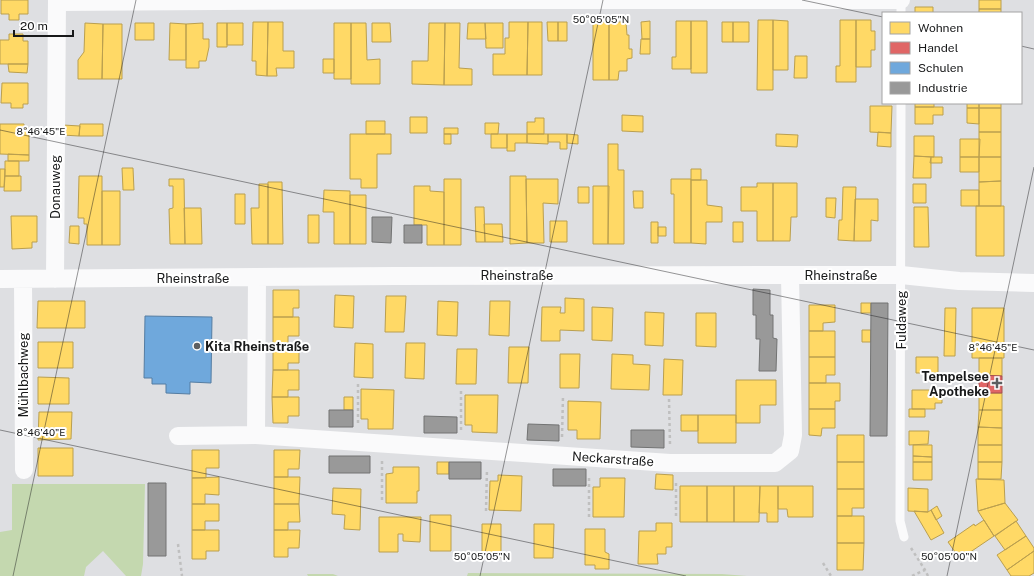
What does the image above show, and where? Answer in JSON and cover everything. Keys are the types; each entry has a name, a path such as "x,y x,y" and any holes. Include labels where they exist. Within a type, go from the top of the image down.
{"street":[{"path":"57,1 901,0"},
{"name":"Donauweg","path":"54,279 57,1"},
{"name":"Rheinstraße","path":"0,279 790,275 902,276 959,281 1034,283"},
{"name":"Neckarstraße","path":"178,436 256,435 562,456 674,462 775,463 790,452 793,435 790,275"},
{"path":"256,435 257,277"},
{"name":"Mühlbachweg","path":"22,279 24,470"}],"lane":[{"path":"901,0 901,12"},
{"name":"Fuldaweg","path":"901,104 902,276 900,521 904,537"}],"path":[{"path":"358,382 358,442"},
{"path":"461,389 461,449"},
{"path":"562,456 563,396"},
{"path":"669,399 674,462 676,516"},
{"path":"382,444 382,503"},
{"path":"486,511 487,451"},
{"path":"589,517 590,457"},
{"path":"904,537 928,576"},
{"path":"178,544 182,576"},
{"path":"823,563 831,576"},
{"path":"912,576 925,570"}],"green space":[{"path":"12,484 145,484 143,564 141,576 126,576 103,551 86,567 84,576 0,576 0,532 12,530"},
{"path":"468,573 722,574 747,576 467,576"},
{"path":"307,574 333,574 338,576 308,576"}],"building: Wohnen":[{"path":"1,0 28,0 28,14 19,14 19,20 9,20 9,14 1,14"},
{"path":"979,0 1001,0 1001,9 979,9"},
{"path":"915,7 933,7 933,12 915,12"},
{"path":"979,9 1001,9 1001,12 979,12"},
{"path":"758,20 773,20 773,90 757,90"},
{"path":"773,20 788,21 788,70 773,70"},
{"path":"840,20 856,20 856,82 836,82 836,66 840,66"},
{"path":"856,20 871,20 871,31 875,31 875,50 871,50 871,67 856,67"},
{"path":"650,21 650,39 642,39 641,22"},
{"path":"676,21 691,21 691,69 672,69 672,57 676,57"},
{"path":"691,21 707,21 707,73 691,73"},
{"path":"253,22 268,22 267,76 256,75 256,61 252,61"},
{"path":"268,22 283,22 283,51 294,51 294,68 276,68 277,76 267,76"},
{"path":"509,22 528,22 527,75 493,75 493,54 505,54 505,38 509,38"},
{"path":"528,22 542,22 542,75 527,75"},
{"path":"547,22 558,22 558,41 548,41"},
{"path":"558,22 567,22 567,41 558,41"},
{"path":"593,22 609,22 609,80 593,80"},
{"path":"609,22 626,22 627,35 629,35 629,49 632,49 632,58 627,59 627,71 619,71 618,80 609,80"},
{"path":"722,22 733,22 733,42 722,42"},
{"path":"733,22 749,22 749,42 733,42"},
{"path":"85,23 103,24 102,79 78,79 78,60 84,52"},
{"path":"135,23 154,23 154,40 135,40"},
{"path":"170,23 186,24 186,60 169,60"},
{"path":"203,23 203,39 209,39 206,61 199,61 199,68 186,68 186,24"},
{"path":"217,23 227,23 227,47 217,47"},
{"path":"227,23 243,23 243,45 227,45"},
{"path":"334,23 351,23 351,79 334,79"},
{"path":"351,23 366,23 367,60 380,59 380,84 351,84"},
{"path":"372,23 390,23 391,42 372,42"},
{"path":"429,23 445,23 444,85 412,84 412,61 428,61"},
{"path":"445,23 460,23 459,68 472,69 472,85 444,85"},
{"path":"468,23 485,23 486,39 467,39"},
{"path":"485,23 503,23 503,48 486,48"},
{"path":"103,24 122,24 122,79 102,79"},
{"path":"9,34 23,34 23,41 28,41 28,64 0,64 0,40 9,40"},
{"path":"641,39 650,39 650,54 640,54"},
{"path":"795,56 807,56 807,78 794,78"},
{"path":"323,59 334,59 334,73 323,73"},
{"path":"8,64 28,64 27,73 9,72"},
{"path":"2,83 28,83 28,104 23,104 23,108 11,108 11,103 1,103"},
{"path":"915,104 934,104 934,107 915,107"},
{"path":"967,104 979,104 979,108 967,108"},
{"path":"979,104 1001,104 1001,108 979,108"},
{"path":"870,106 892,106 891,133 870,132"},
{"path":"915,107 943,107 943,115 933,115 933,124 915,124"},
{"path":"967,108 979,108 979,124 967,123"},
{"path":"979,108 1001,108 1001,132 979,132"},
{"path":"622,115 643,116 643,132 622,131"},
{"path":"410,117 427,117 427,133 410,133"},
{"path":"535,118 544,118 544,134 527,134 527,122 535,122"},
{"path":"366,121 385,121 385,134 366,134"},
{"path":"485,123 499,123 498,134 485,134"},
{"path":"0,124 24,124 24,128 29,128 29,155 0,154"},
{"path":"80,124 103,124 103,136 79,136"},
{"path":"63,125 80,126 79,136 62,135"},
{"path":"444,128 458,128 458,134 444,134"},
{"path":"878,132 891,133 891,147 877,146"},
{"path":"979,132 1001,132 1001,157 979,157"},
{"path":"350,134 391,134 391,154 377,154 377,188 361,188 361,179 350,179"},
{"path":"444,134 451,134 451,144 444,144"},
{"path":"491,134 507,134 507,148 491,148"},
{"path":"507,134 527,134 527,143 515,143 515,151 507,151"},
{"path":"527,134 548,134 548,144 527,143"},
{"path":"548,134 567,134 567,149 560,149 560,142 548,142"},
{"path":"567,134 578,135 578,144 567,143"},
{"path":"776,134 798,135 797,147 776,146"},
{"path":"914,136 934,136 934,157 914,156"},
{"path":"960,139 980,139 979,157 960,157"},
{"path":"608,144 618,144 618,170 624,170 624,244 608,244"},
{"path":"8,154 29,155 29,161 8,161"},
{"path":"914,156 931,157 931,178 913,178"},
{"path":"931,157 942,157 942,163 930,163"},
{"path":"960,157 979,157 979,172 960,172"},
{"path":"979,157 1001,157 1001,181 979,182"},
{"path":"5,161 19,161 19,176 5,176"},
{"path":"122,168 133,168 134,190 123,190"},
{"path":"0,169 5,169 4,187 0,187"},
{"path":"691,169 701,169 701,180 691,180"},
{"path":"5,176 21,176 21,191 4,191"},
{"path":"79,176 102,176 102,245 87,245 87,224 84,224 84,218 78,218"},
{"path":"510,176 526,176 527,243 510,244"},
{"path":"169,179 184,179 185,244 170,244 169,209 173,208 173,186 169,186"},
{"path":"444,179 461,179 461,245 444,245"},
{"path":"526,179 558,179 558,204 543,203 544,243 527,243"},
{"path":"671,179 691,179 691,243 674,243 674,194 671,194"},
{"path":"691,180 707,180 707,205 722,207 722,222 706,222 706,244 691,243"},
{"path":"1001,181 1001,206 979,206 979,182"},
{"path":"268,182 282,182 283,244 268,244"},
{"path":"757,183 773,183 773,241 757,241 757,211 741,211 741,187 757,187"},
{"path":"773,183 797,183 797,217 791,217 790,241 773,241"},
{"path":"259,184 268,184 268,244 252,244 251,208 259,208"},
{"path":"913,184 926,184 926,203 913,203"},
{"path":"414,186 430,186 430,191 444,192 444,245 427,245 427,225 414,225"},
{"path":"593,186 609,186 608,244 593,244"},
{"path":"578,187 589,187 589,203 578,203"},
{"path":"843,187 856,187 854,241 838,240 839,220 842,220"},
{"path":"324,190 350,191 350,244 334,244 334,212 323,212"},
{"path":"961,190 979,190 979,206 961,206"},
{"path":"102,191 120,191 120,245 102,245"},
{"path":"633,191 643,191 643,208 634,208"},
{"path":"235,194 245,194 245,224 235,224"},
{"path":"350,195 366,195 366,244 350,244"},
{"path":"826,198 836,198 835,218 826,217"},
{"path":"855,199 878,199 878,221 871,220 871,241 854,241"},
{"path":"976,206 1004,206 1004,256 976,256"},
{"path":"475,207 484,207 485,242 476,242"},
{"path":"914,207 928,207 929,247 914,247"},
{"path":"184,208 201,208 202,244 185,244"},
{"path":"308,215 319,215 319,243 308,243"},
{"path":"11,216 37,216 37,242 32,242 32,248 12,249"},
{"path":"550,221 567,221 567,242 550,242"},
{"path":"651,222 658,222 658,243 651,243"},
{"path":"733,222 743,222 743,242 733,242"},
{"path":"484,224 502,224 503,242 485,242"},
{"path":"70,226 79,226 79,244 69,243"},
{"path":"658,227 666,227 666,236 658,236"},
{"path":"273,290 299,290 299,308 293,308 293,317 273,317"},
{"path":"335,295 354,296 353,328 334,327"},
{"path":"386,296 406,296 404,332 385,332"},
{"path":"565,298 584,299 584,331 560,330 560,341 541,341 542,307 561,307 560,313 565,313"},
{"path":"38,301 85,301 85,328 37,328"},
{"path":"438,301 458,302 457,336 437,335"},
{"path":"490,301 510,301 509,336 489,335"},
{"path":"861,303 871,303 871,313 861,313"},
{"path":"809,305 835,305 835,322 823,323 823,331 809,331"},
{"path":"592,307 613,308 612,341 592,340"},
{"path":"945,308 956,308 955,356 944,356"},
{"path":"972,308 1004,308 1004,358 972,358"},
{"path":"645,312 664,313 663,346 645,345"},
{"path":"696,313 716,313 716,347 696,346"},
{"path":"273,317 299,317 299,336 288,336 288,343 273,343"},
{"path":"862,330 871,330 871,342 862,342"},
{"path":"809,331 835,331 835,357 809,357"},
{"path":"38,342 73,342 73,368 38,368"},
{"path":"273,343 299,344 299,363 288,363 288,370 273,370"},
{"path":"355,343 373,344 373,378 354,377"},
{"path":"406,343 425,343 424,379 405,378"},
{"path":"509,347 529,347 528,383 508,383"},
{"path":"457,349 477,349 476,384 456,384"},
{"path":"560,354 580,354 579,388 560,388"},
{"path":"612,354 633,355 633,364 650,365 649,390 611,389"},
{"path":"809,357 835,357 835,375 826,375 826,383 809,383"},
{"path":"916,357 938,357 938,373 916,373"},
{"path":"979,358 1002,358 1002,376 979,375"},
{"path":"664,359 683,360 682,395 663,395"},
{"path":"273,370 299,370 299,390 288,390 288,397 272,397"},
{"path":"38,377 69,378 69,404 38,404"},
{"path":"736,380 776,380 776,405 760,405 760,423 736,423"},
{"path":"809,383 840,383 840,401 835,401 835,409 809,409"},
{"path":"361,389 394,390 393,429 368,429 368,419 361,419"},
{"path":"912,390 942,390 942,403 935,403 935,409 912,409"},
{"path":"979,393 1002,393 1002,410 979,410"},
{"path":"465,395 498,395 497,433 472,432 472,425 465,425"},
{"path":"272,397 299,397 299,416 288,416 288,423 273,423"},
{"path":"344,397 353,397 353,410 344,410"},
{"path":"568,401 601,402 600,439 577,439 577,430 568,430"},
{"path":"809,409 835,409 835,428 822,428 821,436 809,435"},
{"path":"909,409 925,409 925,417 909,417"},
{"path":"979,410 1002,410 1002,428 978,427"},
{"path":"39,412 72,412 71,439 38,440"},
{"path":"681,415 698,415 698,431 681,431"},
{"path":"698,415 736,415 736,443 698,443"},
{"path":"978,427 1002,428 1002,445 978,445"},
{"path":"909,431 929,431 928,444 909,445"},
{"path":"837,435 864,435 864,462 837,462"},
{"path":"913,445 932,445 932,457 913,456"},
{"path":"978,445 1002,445 1002,462 978,462"},
{"path":"38,448 73,448 73,476 38,476"},
{"path":"192,450 219,450 219,468 206,468 206,478 192,478"},
{"path":"274,450 300,450 299,469 288,469 288,477 274,477"},
{"path":"913,456 932,457 932,462 913,462"},
{"path":"437,462 449,462 449,474 437,474"},
{"path":"837,462 864,462 864,489 837,489"},
{"path":"913,462 932,462 932,480 913,480"},
{"path":"978,462 1002,462 1001,479 978,479"},
{"path":"393,467 419,467 419,491 417,491 417,503 386,503 386,474 393,473"},
{"path":"656,474 673,475 673,490 655,489"},
{"path":"498,475 522,476 521,511 489,510 490,481 498,481"},
{"path":"219,477 219,495 205,494 205,504 192,504 192,478"},
{"path":"274,477 300,477 299,504 274,504"},
{"path":"600,478 625,478 624,517 593,517 593,487 600,487"},
{"path":"976,479 1004,480 1005,503 978,511"},
{"path":"680,486 707,486 707,522 680,522"},
{"path":"707,486 734,486 734,522 707,522"},
{"path":"734,486 760,486 759,522 734,522"},
{"path":"760,486 778,486 778,522 767,522 767,513 759,513"},
{"path":"778,486 813,486 813,517 788,517 787,509 778,509"},
{"path":"333,488 361,489 360,530 344,529 345,515 332,514"},
{"path":"908,488 928,489 928,512 908,511"},
{"path":"837,489 864,489 864,508 852,508 852,516 837,516"},
{"path":"1005,503 1018,520 994,536 978,511"},
{"path":"192,504 219,504 219,521 205,521 205,530 192,530"},
{"path":"274,504 299,504 300,522 288,522 288,530 274,530"},
{"path":"937,506 942,516 936,520 931,510"},
{"path":"931,510 944,533 931,540 914,511 928,512"},
{"path":"430,515 451,515 451,551 430,551"},
{"path":"837,516 864,516 864,543 837,543"},
{"path":"379,517 421,517 420,542 403,541 403,534 398,534 398,552 379,552"},
{"path":"984,520 994,536 960,559 948,542 974,524 975,526"},
{"path":"1016,521 1026,536 1005,550 995,536"},
{"path":"656,523 672,523 672,547 666,547 666,554 657,554 658,564 638,564 639,531 656,531"},
{"path":"482,524 501,524 501,557 482,557"},
{"path":"534,524 554,524 553,558 534,558"},
{"path":"585,529 605,529 605,552 609,554 609,569 595,569 595,565 585,565"},
{"path":"192,530 219,530 219,551 206,551 206,559 192,559"},
{"path":"274,530 300,530 299,548 288,548 288,557 274,557"},
{"path":"1026,536 1034,548 1034,551 1007,570 997,555"},
{"path":"837,543 864,543 863,570 837,570"},
{"path":"1034,551 1034,573 1029,576 1011,576 1007,570"}],"building: Handel":[{"path":"979,375 1002,376 1002,393 979,393"}],"building: Schulen":[{"path":"145,316 212,317 211,383 190,382 190,394 166,393 166,384 152,384 152,378 144,378"}],"building: Industrie":[{"path":"372,217 392,217 391,243 372,242"},
{"path":"404,225 422,225 422,243 404,243"},
{"path":"753,289 770,290 770,315 773,315 773,338 777,339 776,371 759,371 760,339 756,339 756,315 753,315"},
{"path":"871,303 888,303 887,436 870,436"},
{"path":"329,410 353,410 353,427 329,427"},
{"path":"424,416 457,417 457,433 424,433"},
{"path":"528,424 559,425 559,441 527,440"},
{"path":"631,430 664,430 664,448 631,447"},
{"path":"329,456 370,456 370,473 329,473"},
{"path":"449,462 481,462 481,479 449,479"},
{"path":"553,469 586,469 586,486 553,486"},
{"path":"148,483 166,483 166,556 148,556"}],"place":[{"name":"Kita Rheinstraße","path":"197,346"},
{"name":"Tempelsee Apotheke","path":"997,383"}]}
